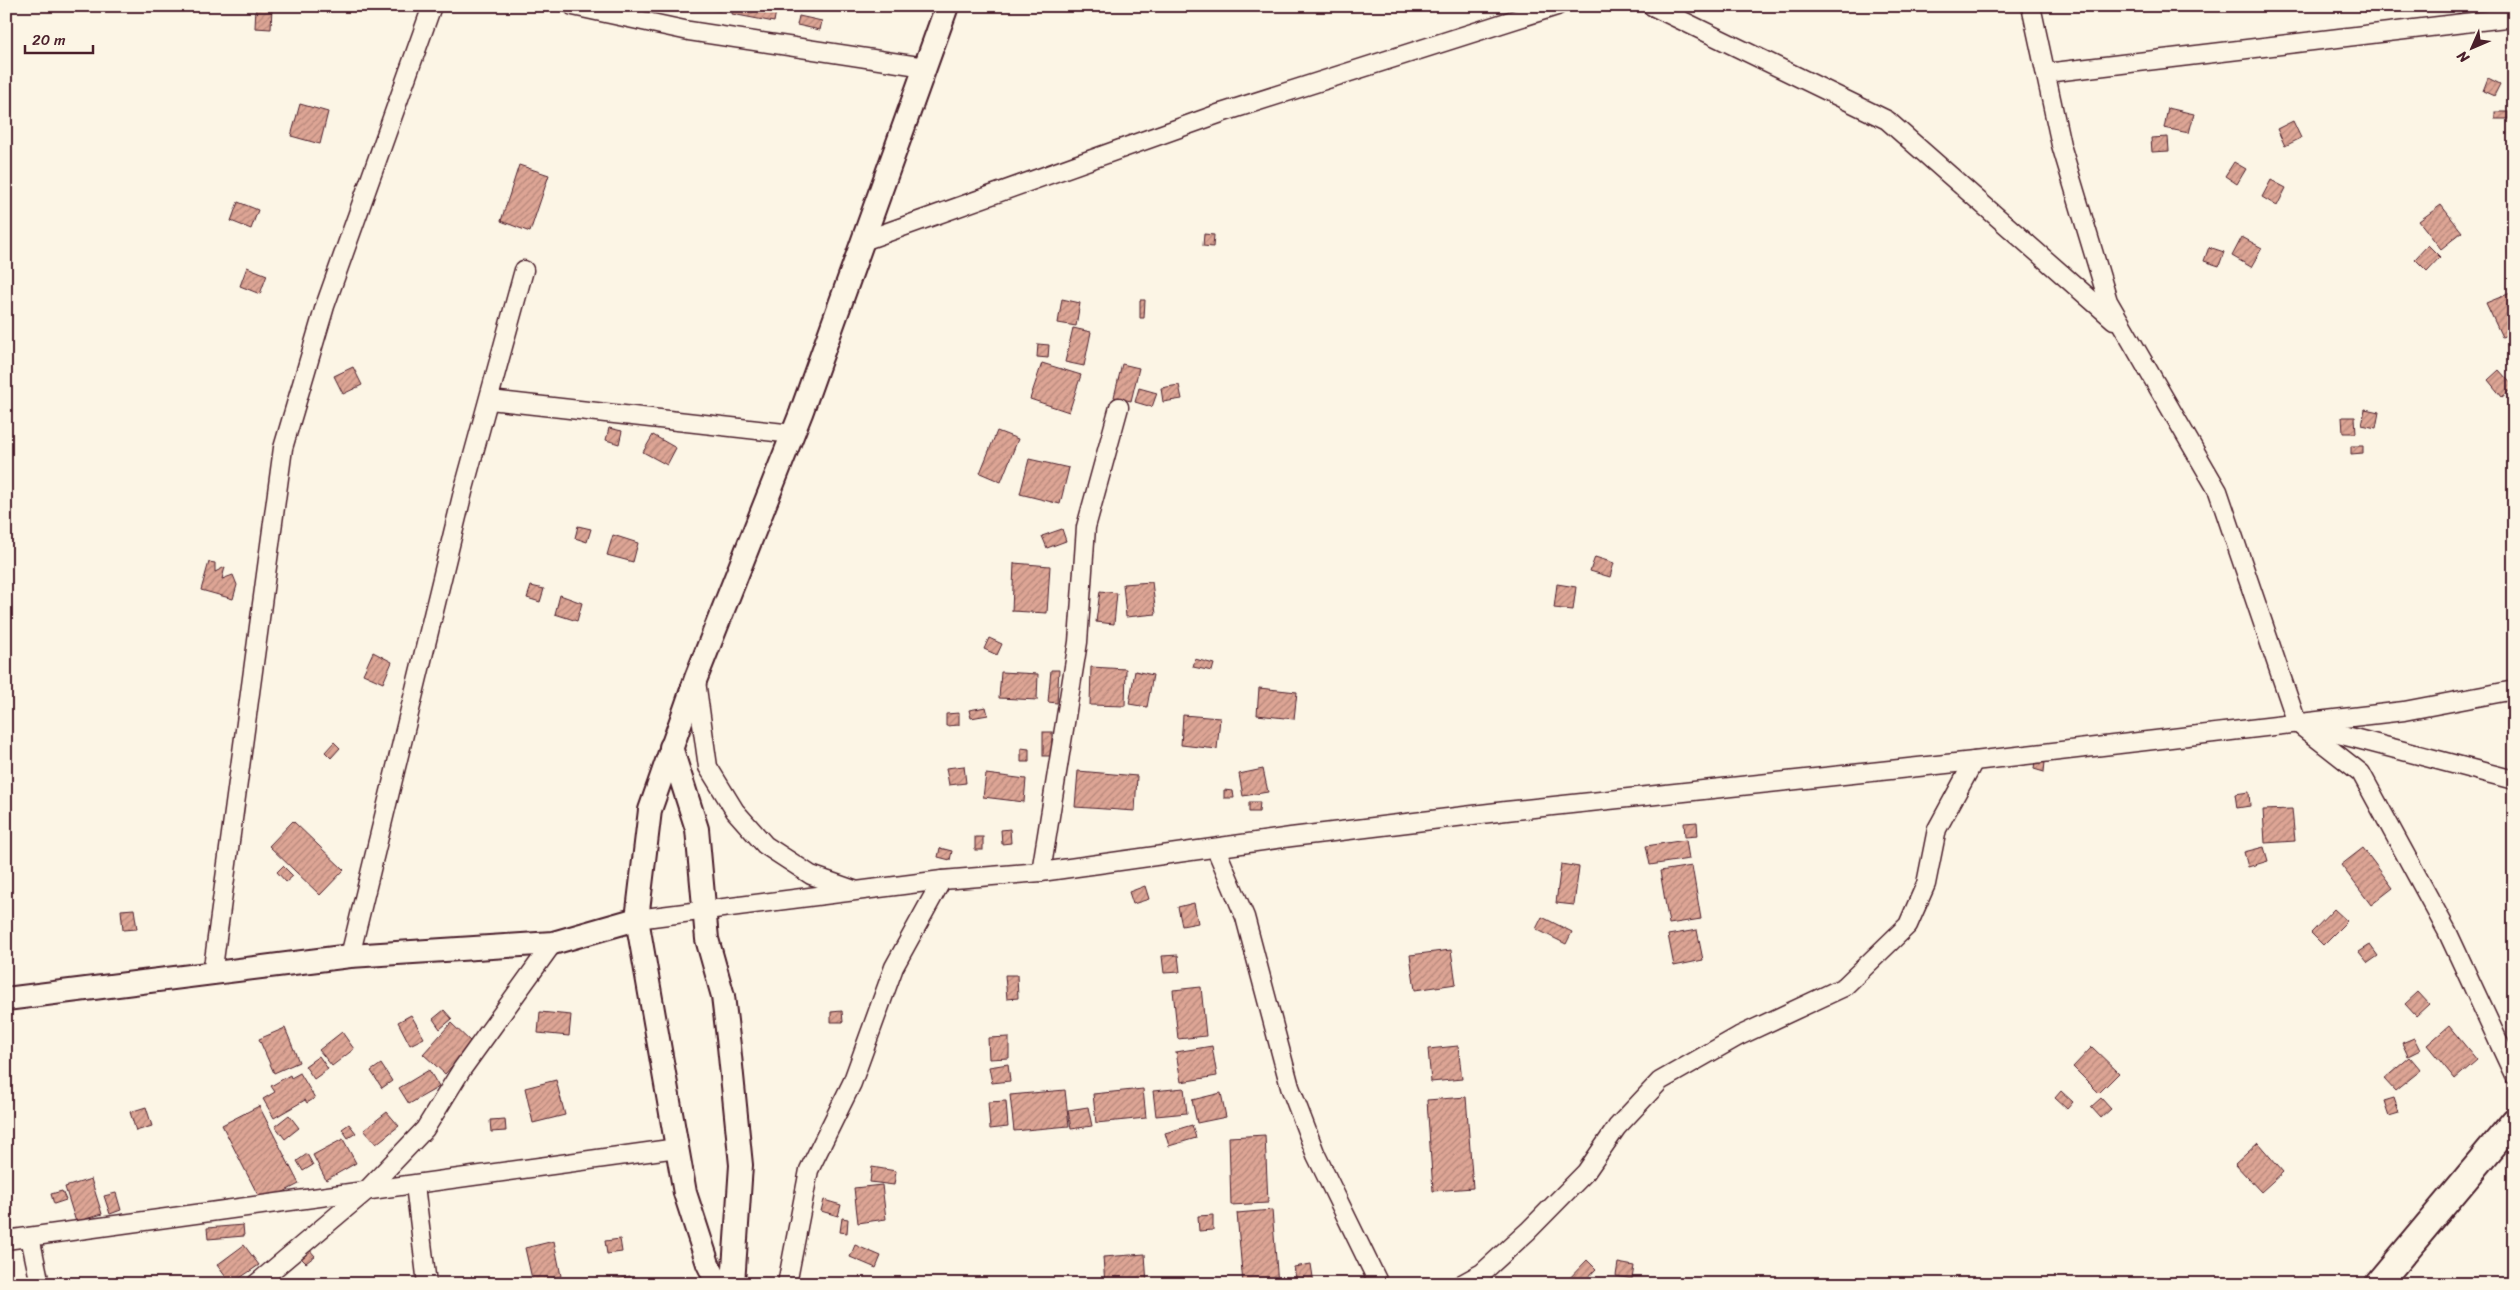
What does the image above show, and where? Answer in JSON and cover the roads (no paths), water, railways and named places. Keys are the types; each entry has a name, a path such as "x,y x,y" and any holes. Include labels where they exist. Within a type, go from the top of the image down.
{"main road":[{"path":"2378,1284 2514,1121"}],"street":[{"path":"212,974 283,448 325,306 432,6"},
{"path":"573,6 689,31 925,67"},
{"path":"718,1284 708,1264 685,1193 637,919 650,810 696,678 793,434 947,6"},
{"path":"863,241 1221,113 1558,6"},
{"path":"1652,6 1886,120 2124,328"},
{"path":"2032,6 2061,145 2108,301 2218,491 2297,723 2362,772 2446,931 2514,1074"},
{"path":"2046,73 2514,17"},
{"path":"350,956 463,492 490,400 524,270"},
{"path":"490,400 793,434"},
{"path":"1041,872 1078,642 1086,527 1118,407"},
{"path":"696,678 708,767 735,811 765,845 811,875 856,891"},
{"path":"6,999 350,956 553,943 637,919 704,910 942,880 1041,872 1216,849 1290,837 1506,811 1974,761 2404,710 2514,690"},
{"path":"2297,723 2514,780"},
{"path":"671,747 697,829 707,940 723,996 741,1164 733,1284"},
{"path":"1462,1284 1482,1273 1528,1231 1586,1172 1617,1127 1660,1081 1739,1036 1844,987 1908,925 1926,884 1937,830 1974,761"},
{"path":"1216,849 1245,917 1290,1086 1316,1155 1380,1284"},
{"path":"786,1284 809,1170 852,1083 894,966 942,880"},
{"path":"256,1284 365,1192 425,1129 462,1069 553,943"},
{"path":"6,1240 677,1148"},
{"path":"415,1185 428,1284"},
{"path":"30,1237 40,1284"}]}
